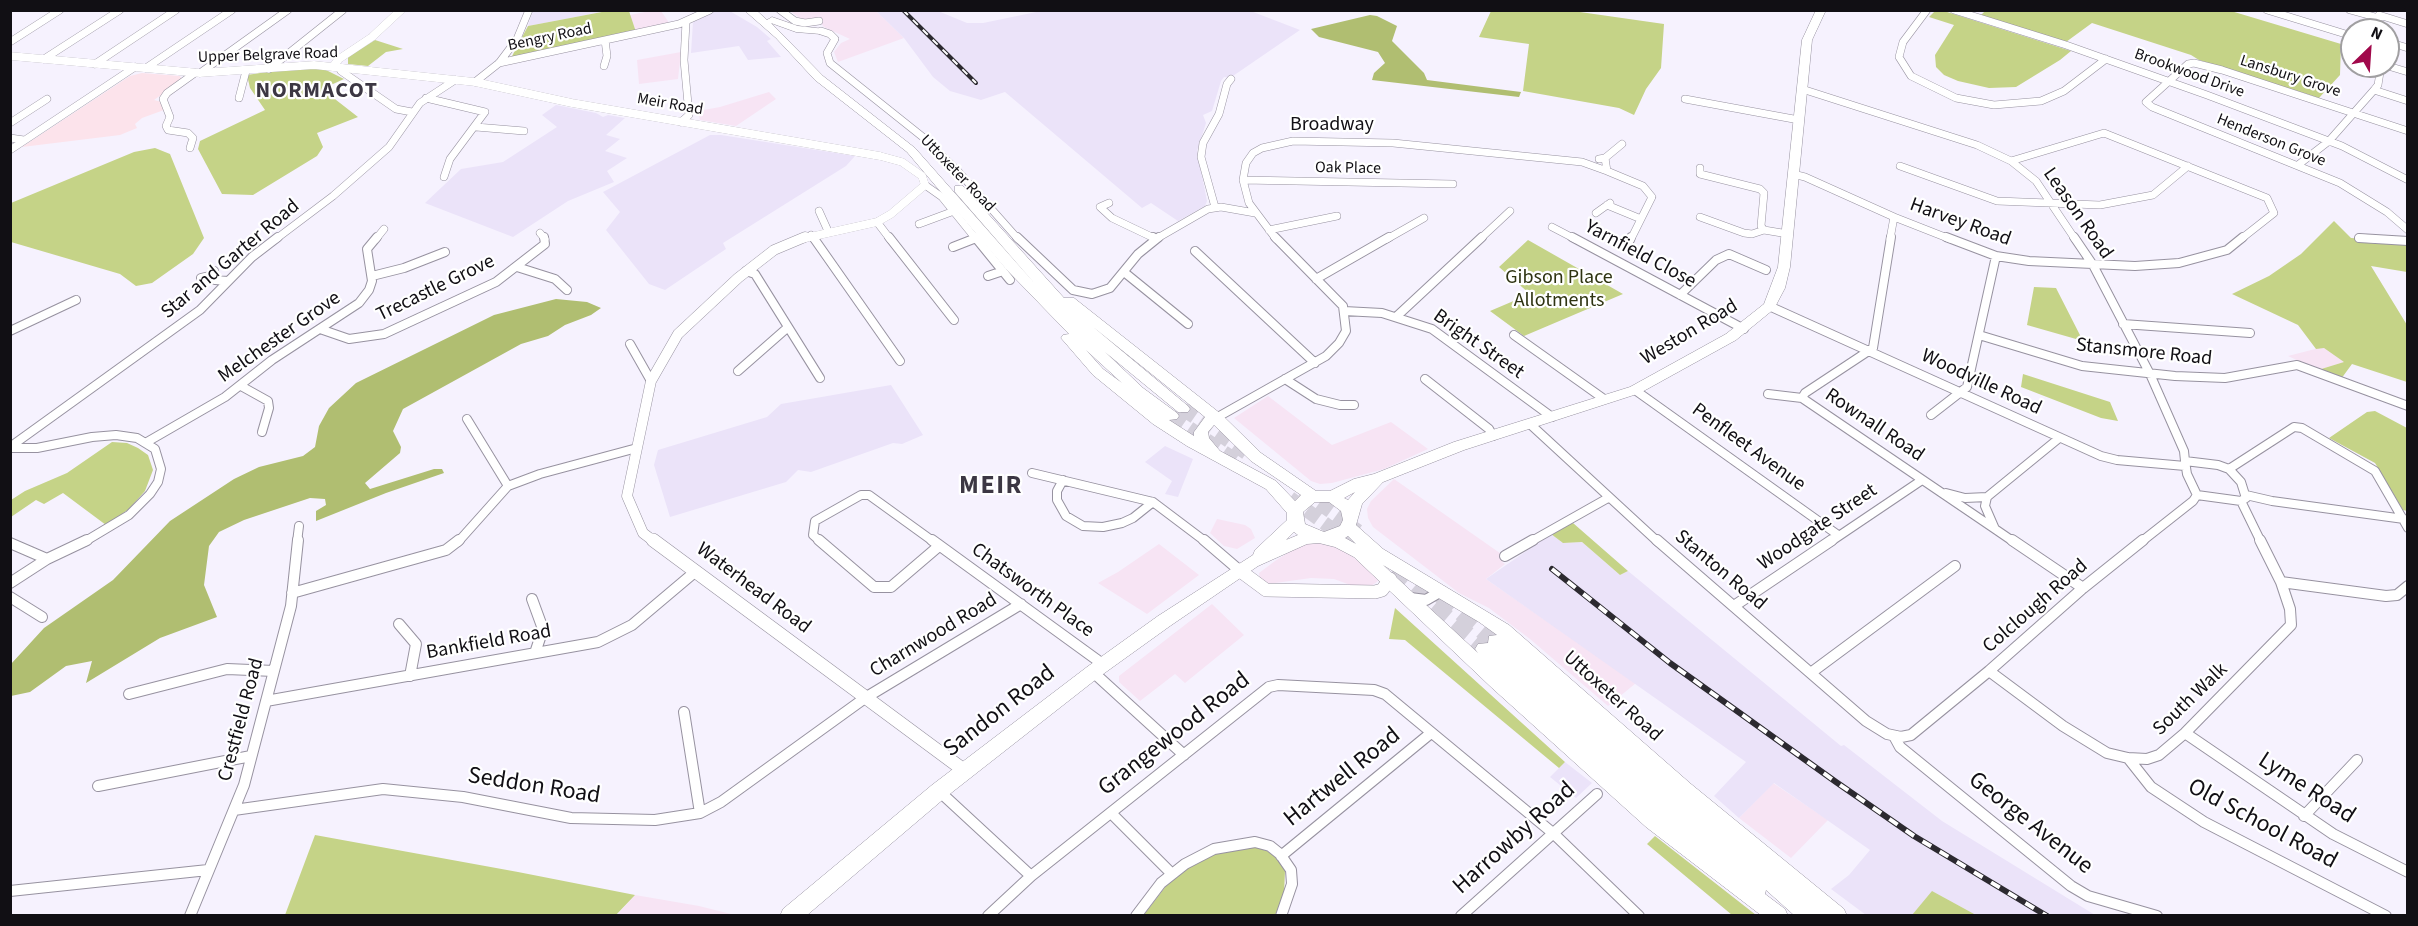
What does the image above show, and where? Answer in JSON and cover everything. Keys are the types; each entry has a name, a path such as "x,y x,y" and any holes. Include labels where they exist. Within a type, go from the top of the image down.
{"highway":[{"path":"749,10 780,36 819,78 911,150 1033,281 1103,326 1216,418 1256,457 1313,496"},
{"path":"760,10 842,88 931,159 1102,360 1177,413"},
{"name":"Weston Road","path":"1332,497 1359,483 1378,478 1459,446 1635,390 1744,329 1769,306 1778,288 1784,267 1809,32 1821,10"},
{"path":"772,20 796,29 820,26"},
{"path":"802,49 800,40 803,36 820,26"},
{"path":"1033,281 1054,322 1098,372 1158,420 1271,485 1295,516 1301,530 1340,542 1360,553 1584,761 1662,827 1778,915"},
{"path":"1216,418 1208,422 1201,436 1224,460"},
{"name":"Weston Road","path":"1349,520 1355,501 1378,478"},
{"path":"1295,516 1304,500 1313,496 1332,497"},
{"name":"Uttoxeter Road","path":"1332,497 1342,502 1349,520 1377,553 1438,593 1477,612 1503,630 1684,790 1836,915"},
{"name":"Sandon Road","path":"1246,566 1295,516"},
{"path":"1321,538 1337,536 1349,520"},
{"name":"Sandon Road","path":"790,915 939,791 1099,669 1246,566 1305,538 1321,538"},
{"path":"1788,915 1625,777 1489,645 1811,915"}],"street":[{"path":"10,42 60,10"},
{"path":"45,59 120,10"},
{"path":"95,63 176,10"},
{"path":"146,68 232,10"},
{"path":"190,148 193,138 188,133 168,130 166,126 170,117 163,99 167,93 288,10"},
{"path":"269,69 343,10"},
{"path":"334,65 344,55 362,45 401,10"},
{"path":"475,82 499,63 517,39 529,10"},
{"name":"Bengry Road","path":"499,63 686,22 710,10"},
{"path":"780,10 795,21 820,26"},
{"path":"1928,10 1903,42 1899,57 1911,76 1956,98 1994,105 2041,101 2064,92 2106,59"},
{"name":"Brookwood Drive","path":"1954,10 2106,59 2329,141 2408,180"},
{"path":"2267,10 2340,32"},
{"path":"2350,10 2379,15 2408,24"},
{"path":"681,122 689,115 684,60 686,22"},
{"name":"Uttoxeter Road","path":"820,26 834,39 827,57 828,61 924,138 956,169 1025,247 1073,290 1092,294 1103,292 1116,283 1124,272"},
{"path":"602,63 607,56 605,40"},
{"name":"Upper Belgrave Road","path":"10,56 197,73 334,65 455,80"},
{"name":"Lansbury Grove","path":"2168,81 2188,64 2206,65 2408,131"},
{"path":"10,150 135,68"},
{"path":"239,98 246,71"},
{"path":"341,71 396,110 412,112"},
{"path":"2298,165 2329,141 2379,85 2380,78"},
{"path":"1215,207 1201,157 1203,143 1219,114 1227,84 1231,79"},
{"name":"Meir Road","path":"455,80 475,82 572,103 880,156 902,162 914,169 922,176 925,185"},
{"name":"Star and Garter Road","path":"10,448 194,315 252,257 306,217 389,147 412,112 426,98 455,80"},
{"name":"Henderson Grove","path":"2168,81 2146,102 2152,107 2298,165 2368,199 2408,230"},
{"name":"Leason Road","path":"1802,89 1977,145 2011,161 2036,181 2093,265 2150,374 2184,451 2185,464 2197,495"},
{"path":"2374,90 2408,101"},
{"path":"426,98 484,111 485,115 450,159 444,175 435,174"},
{"path":"1685,99 1799,120"},
{"path":"13,120 41,102"},
{"path":"476,127 509,132 524,130"},
{"path":"1900,166 1997,201 2116,204 2153,195 2188,166 2104,133 2011,161"},
{"path":"10,138 24,140"},
{"name":"Broadway","path":"1243,180 1246,162 1253,153 1262,148 1293,141 1393,143 1582,162 1649,191 1652,197 1641,219"},
{"path":"1582,162 1605,158 1622,144"},
{"path":"1605,158 1607,171"},
{"name":"Harvey Road","path":"1793,174 1805,177 1894,217 1996,256 2093,265 2158,265 2188,261 2223,251 2274,213 2267,198 2188,166"},
{"path":"1700,168 1700,174 1760,189 1764,193 1761,226 1764,230"},
{"path":"1216,418 1315,363 1339,343 1346,331 1344,311 1337,298 1316,279 1255,213 1249,204 1243,180"},
{"name":"Oak Place","path":"1243,180 1453,184"},
{"path":"954,320 877,222 897,209 925,185 942,197 1010,280"},
{"path":"1104,203 1100,207 1112,218 1156,239"},
{"path":"1596,213 1609,204 1641,219 1630,240"},
{"path":"1187,320 1124,272 1137,254 1156,239 1215,207 1255,213"},
{"path":"819,211 828,231"},
{"path":"919,224 954,211"},
{"path":"1396,317 1510,211"},
{"path":"1269,230 1337,216"},
{"path":"1700,217 1744,233 1752,234 1764,230 1788,234"},
{"path":"1868,352 1873,348 1894,217"},
{"path":"1316,279 1424,218"},
{"name":"Waterhead Road","path":"877,222 828,231 774,250 746,271 678,334 651,381 627,496 643,533 965,771"},
{"name":"Yarnfield Close","path":"1552,226 1744,329"},
{"path":"384,229 367,249 372,276 404,268 445,252"},
{"name":"Trecastle Grove","path":"321,329 349,339 384,334 476,292 517,267 545,244 545,239 540,233"},
{"path":"811,236 900,361"},
{"path":"953,247 976,238"},
{"path":"2360,238 2408,241"},
{"path":"1195,251 1315,363"},
{"path":"1680,295 1716,260 1729,254 1766,270"},
{"path":"1931,415 1963,393 1967,387 1996,256"},
{"path":"517,267 555,279 567,290"},
{"path":"746,271 755,274 820,378"},
{"path":"988,276 1003,271"},
{"path":"201,278 214,273 215,280 228,281"},
{"name":"Melchester Grove","path":"147,442 241,386 272,360 359,303 369,290 372,276"},
{"path":"10,331 76,300"},
{"name":"Woodville Road","path":"1769,306 1963,393 2058,439 2101,456 2117,460 2218,465 2229,469"},
{"name":"Bright Street","path":"1344,311 1365,311 1396,317 1432,329 1552,417"},
{"path":"2123,324 2250,333"},
{"path":"738,371 787,328"},
{"path":"1514,335 1604,399"},
{"name":"Stansmore Road","path":"1979,335 2082,366 2150,374 2204,379 2225,378 2297,365 2408,406"},
{"path":"630,344 651,381"},
{"name":"Rownall Road","path":"1868,352 1805,393 1802,398 2083,588"},
{"path":"1285,379 1316,399 1340,405 1354,405"},
{"path":"1425,379 1489,429 1493,436"},
{"path":"241,386 268,400 269,408 262,432"},
{"name":"Penfleet Avenue","path":"1635,390 1838,535"},
{"path":"1768,394 1802,398"},
{"path":"467,419 508,486"},
{"name":"Stanton Road","path":"1530,424 1608,498 1866,721 1894,736"},
{"path":"2229,469 2294,427 2302,428 2375,471 2405,519 2408,528"},
{"path":"10,448 37,448 92,437 116,435 147,442 155,449 161,469 158,482 150,494 129,516 113,527 47,559 10,583"},
{"path":"1935,489 1965,498 1987,497 2058,439"},
{"path":"292,593 447,550 457,543 508,486 540,474 637,448"},
{"name":"South Walk","path":"1989,671 2062,726 2108,753 2128,758 2147,759 2159,755 2185,733 2291,625 2290,609 2281,582 2244,498 2241,482 2229,469"},
{"path":"1032,473 1153,502 1246,566 1266,590 1374,592 1382,590 1390,579"},
{"path":"1063,480 1057,491 1060,509 1066,516 1083,526 1103,527 1122,523 1133,518 1153,502"},
{"name":"Woodgate Street","path":"1734,606 1922,480"},
{"name":"Chatsworth Place","path":"939,546 891,587 874,587 813,535 815,521 861,495 870,495 1021,604 1099,669 1184,755"},
{"path":"2197,495 2272,501 2405,519"},
{"name":"Colclough Road","path":"1894,736 1911,735 1989,671 2083,588 2193,501 2197,495"},
{"path":"1987,497 1986,514 1995,529"},
{"path":"1505,556 1608,498"},
{"name":"Crestfield Road","path":"190,915 244,786 291,606 298,526"},
{"path":"10,543 47,559"},
{"path":"1812,672 1955,566"},
{"name":"Bankfield Road","path":"266,701 598,642 632,625 696,571"},
{"path":"2281,582 2386,596 2397,595 2408,586"},
{"path":"1410,598 1426,600 1438,593"},
{"path":"10,597 42,617"},
{"path":"532,598 543,629 535,653"},
{"name":"Charnwood Road","path":"865,698 1021,604"},
{"path":"399,624 416,644 410,676"},
{"path":"129,694 227,669 274,671"},
{"name":"Grangewood Road","path":"988,915 1030,876 1269,687 1278,685 1374,690 1384,694 1554,834 1639,915"},
{"name":"Seddon Road","path":"234,810 383,789 463,797 572,818 655,820 700,813 721,802 865,698"},
{"path":"684,712 700,813"},
{"name":"Hartwell Road","path":"1281,856 1431,733"},
{"name":"Lyme Road","path":"2185,733 2332,834 2408,872"},
{"name":"George Avenue","path":"1894,736 1900,747 2072,886 2088,896 2157,915"},
{"path":"98,786 251,756"},
{"name":"Old School Road","path":"2128,758 2151,787 2204,822 2386,915"},
{"path":"2304,816 2357,760"},
{"path":"939,791 1030,876"},
{"name":"Harrowby Road","path":"1461,915 1598,794"},
{"path":"1111,813 1171,873"},
{"name":"Hartwell Road","path":"1136,915 1171,873 1199,856 1241,843 1255,842 1270,846 1291,870 1292,884 1281,915"},
{"path":"10,891 208,870"}],"shaded area":[{"path":"728,10 757,27 771,39 767,41 781,57 748,60 739,46 691,53 693,22 716,11"},
{"path":"1046,10 1248,10 1300,30 1230,78 1224,77 1221,81 1212,111 1203,115 1206,123 1197,151 1207,201 1205,206 1178,221 1151,203 1142,208 1005,92 981,100 950,91 933,77 904,38 876,11 938,11 967,23 983,23"},
{"path":"533,11 607,11 528,26"},
{"path":"661,11 670,24 636,32 630,15"},
{"path":"790,11 876,11 904,38 838,62 834,52 841,43 850,39 824,27 818,20 801,19"},
{"path":"681,52 678,79 639,84 637,60"},
{"path":"142,73 180,76 182,80 154,100 162,102 164,110 142,118 135,124 137,128 120,135 22,147 130,76"},
{"path":"769,92 776,99 736,126 700,120 698,111 720,107"},
{"path":"556,105 596,113 603,117 608,115 625,118 606,135 620,139 605,151 627,158 607,171 614,182 568,201 513,237 425,203 461,169 503,162 557,127 542,115"},
{"path":"710,135 855,156 846,166 723,243 726,249 665,290 649,284 606,230 620,212 603,192"},
{"path":"2323,347 2345,362 2318,370 2288,356"},
{"path":"891,385 923,435 902,444 893,443 811,472 798,470 786,482 670,517 654,465 658,450 767,417 781,404"},
{"path":"1268,396 1332,445 1391,422 1428,449 1384,469 1320,484 1311,481 1234,418"},
{"path":"1165,446 1193,459 1178,497 1165,494 1172,481 1145,462"},
{"path":"1394,479 1507,558 1502,562 1505,564 1486,579 1636,683 1608,706 1530,639 1489,608 1459,593 1373,527 1368,518 1367,509 1371,501"},
{"path":"1217,519 1245,525 1251,529 1255,538 1237,549 1224,546 1210,533"},
{"path":"1551,534 1563,543 1582,542 1620,575 1628,571 1841,746 1844,745 1942,821 2095,915 1976,915 1933,892 1912,915 1866,915 1831,889 1849,875 1870,850 1774,783 1739,818 1714,796 1746,762 1486,579"},
{"path":"1315,541 1327,542 1351,555 1376,576 1378,581 1370,587 1353,586 1334,579 1311,578 1268,584 1260,580 1259,573 1275,561 1292,550"},
{"path":"1159,544 1199,575 1147,614 1098,583 1118,572"},
{"path":"1212,604 1244,635 1185,683 1175,674 1140,701 1119,682 1119,676"},
{"path":"1565,762 1592,783 1576,798 1550,777"},
{"path":"1773,783 1828,820 1791,858 1739,818"},
{"path":"635,895 699,906 735,915 616,916"}],"green space":[{"path":"1986,10 2231,11 2340,44 2340,75 2319,98 2092,23 2066,42 1981,15"},
{"path":"607,11 629,11 636,32 511,58 528,26"},
{"path":"1491,11 1573,11 1664,24 1661,68 1646,89 1634,115 1619,108 1523,91 1529,44 1479,37"},
{"path":"1935,11 1944,11 2071,51 2016,87 1989,88 1958,81 1944,75 1936,67 1935,55 1954,25 1929,17"},
{"path":"1370,15 1397,26 1392,41 1424,73 1427,80 1521,92 1519,97 1372,80 1374,73 1385,63 1378,52 1319,37 1311,29"},
{"path":"375,40 403,49 386,52 368,66 348,64 348,57"},
{"path":"293,68 324,69 344,79 322,89 358,117 317,133 323,147 317,156 253,195 222,194 198,149 200,141 265,110 250,88 247,75"},
{"path":"155,148 170,154 204,238 193,254 152,283 136,286 120,274 11,242 11,203 134,152"},
{"path":"2334,221 2351,238 2407,242 2407,272 2371,266 2407,325 2407,382 2352,364 2341,379 2318,370 2344,362 2324,348 2316,349 2298,325 2232,294 2269,276 2301,254"},
{"name":"Gibson Place Allotments","path":"1528,240 1623,294 1524,336 1490,311 1530,294 1499,267"},
{"path":"2034,287 2056,288 2083,341 2027,325"},
{"path":"556,299 587,302 601,308 548,336 521,344 403,409 393,431 401,447 400,453 365,483 370,489 434,469 442,469 444,473 316,521 316,511 326,505 325,499 310,498 244,520 219,532 209,546 204,585 217,617 160,638 86,683 92,661 66,666 30,692 11,696 11,664 44,628 113,580 170,521 234,479 259,467 303,456 315,447 319,426 329,408 356,383 494,315"},
{"path":"2023,374 2110,402 2118,421 2101,418 2021,387"},
{"path":"2375,411 2407,428 2407,511 2403,510 2375,463 2329,438 2367,412"},
{"path":"112,442 127,443 138,448 148,455 153,470 145,491 129,509 106,525 63,493 44,504 36,500 11,517 11,500 25,491 67,473"},
{"path":"1573,523 1628,571 1620,575 1582,542 1563,543 1551,534"},
{"path":"1395,608 1565,762 1559,768 1405,640 1389,639"},
{"path":"315,835 635,895 616,915 285,915"},
{"path":"1655,836 1756,915 1732,915 1647,844"},
{"path":"1254,847 1276,857 1285,871 1284,895 1275,915 1143,916 1166,886 1188,868 1216,854"},
{"path":"1932,891 1976,915 1912,915"}],"tunnel":[{"path":"1183,409 1252,457"},
{"path":"1172,416 1241,464"},
{"path":"1302,491 1358,531"},
{"path":"1290,498 1350,542"},
{"path":"1348,540 1396,575 1484,649"},
{"path":"1441,595 1495,641"}],"railway":[{"path":"903,10 976,83"},
{"path":"1552,569 1670,663 1836,782 1914,836 2047,916"}],"district":[{"name":"NORMACOT","path":"317,92"},
{"name":"MEIR","path":"991,487"}]}
